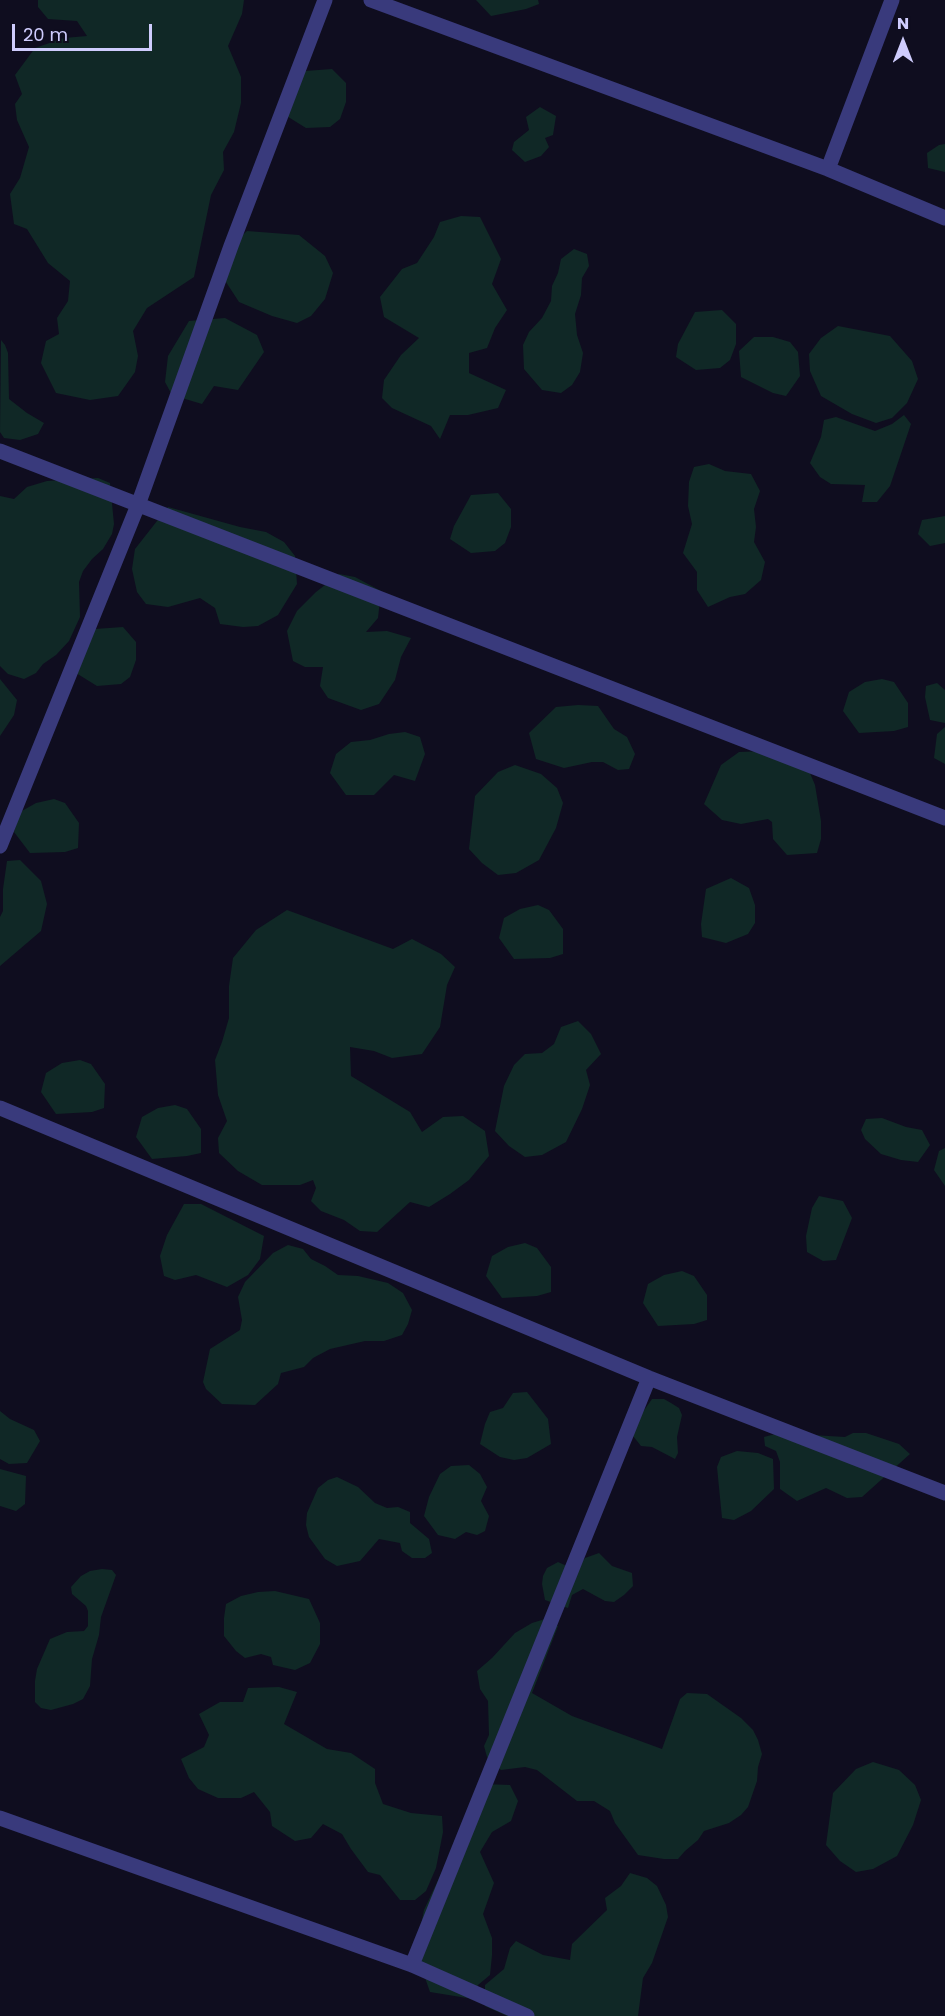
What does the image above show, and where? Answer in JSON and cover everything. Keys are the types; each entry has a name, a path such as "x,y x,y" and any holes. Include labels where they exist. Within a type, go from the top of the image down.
{"street":[{"path":"0,846 138,505 231,246 325,0"},
{"path":"371,0 828,169 945,218"},
{"path":"828,169 892,0"},
{"path":"0,451 945,818"},
{"path":"0,1108 649,1378 945,1493"},
{"path":"412,1965 649,1378"},
{"path":"0,1818 412,1965 527,2016"}],"green space":[{"path":"38,0 244,0 242,14 228,46 241,77 241,103 234,132 223,152 224,170 211,195 194,277 147,308 133,331 138,356 135,372 118,396 90,400 56,393 41,363 46,341 59,334 57,318 68,301 70,281 48,263 27,229 14,224 10,194 20,178 29,147 17,120 15,104 22,94 15,75 35,48 64,38 87,36 77,21 48,19 38,7"},
{"path":"476,0 538,0 539,4 491,16"},
{"path":"332,69 346,83 346,102 340,119 330,127 306,128 285,115 305,71"},
{"path":"540,107 556,116 553,135 545,138 549,147 541,156 525,162 512,150 514,142 529,130 526,117"},
{"path":"945,144 945,172 928,168 927,153"},
{"path":"461,216 480,217 501,259 492,284 507,310 495,328 487,348 469,353 469,373 506,390 498,408 468,415 450,415 440,439 431,426 392,408 382,398 384,380 401,355 419,338 384,317 380,297 402,269 417,263 434,237 440,222"},
{"path":"247,231 299,235 325,256 333,273 325,299 311,316 297,323 272,316 239,302 224,279 232,245"},
{"path":"574,249 587,254 589,266 582,278 581,295 575,314 577,335 583,353 580,372 572,385 561,393 542,390 524,369 523,345 529,332 542,318 551,301 552,286 561,259"},
{"path":"722,310 736,324 736,344 730,360 720,368 696,370 676,357 678,344 695,312"},
{"path":"225,318 257,335 264,352 238,390 214,386 202,404 172,395 165,382 168,356 189,321"},
{"path":"838,326 890,336 912,361 918,379 907,403 892,418 876,423 852,414 821,396 810,371 809,354 821,338"},
{"path":"754,337 773,337 790,342 798,352 800,376 786,396 773,393 741,377 739,351"},
{"path":"1,340 8,353 9,399 44,423 38,434 20,440 4,438 0,432"},
{"path":"904,415 911,424 890,486 877,502 862,502 865,485 831,484 820,477 810,463 821,437 824,420 836,417 875,431 892,424"},
{"path":"709,464 725,471 751,474 760,491 754,509 756,527 754,542 765,562 761,580 745,594 730,597 708,607 697,590 697,572 683,553 692,524 688,506 689,482 694,467"},
{"path":"98,478 110,483 114,524 112,534 103,549 83,571 79,582 80,617 69,641 36,673 24,679 8,674 0,666 0,496 14,499 27,487 47,481"},
{"path":"498,493 511,509 511,527 505,543 495,551 471,553 450,539 454,526 471,495"},
{"path":"168,507 266,532 284,542 295,556 297,584 278,615 258,626 243,627 220,624 215,608 200,598 168,607 146,604 137,592 132,569 135,549"},
{"path":"945,516 945,543 930,546 918,534 922,520"},
{"path":"339,574 355,577 381,591 378,618 366,632 387,631 411,638 401,657 395,680 379,704 361,710 328,698 320,686 323,667 305,667 293,661 287,631 297,611"},
{"path":"123,627 136,642 136,660 130,677 121,684 97,686 76,673 95,629"},
{"path":"0,679 17,700 14,715 0,736"},
{"path":"882,679 894,682 908,703 908,727 894,731 859,733 843,711 849,692 865,682"},
{"path":"937,683 945,690 945,723 930,720 925,697 926,686"},
{"path":"598,706 614,729 627,737 635,754 629,769 618,770 603,762 564,768 536,759 529,733 556,707"},
{"path":"945,727 945,764 934,758 937,734"},
{"path":"405,732 420,737 425,754 415,781 394,775 374,795 346,795 330,773 336,754 351,742"},
{"path":"767,751 807,766 815,785 821,821 821,839 817,853 787,855 773,839 772,822 768,819 741,824 722,820 704,804 721,765 739,752"},
{"path":"515,765 541,774 557,788 563,803 556,828 539,860 516,873 498,875 469,849 475,796 498,772"},
{"path":"54,799 65,803 79,823 78,848 65,852 30,853 14,832 20,812 36,803"},
{"path":"20,860 41,881 47,904 41,931 0,966 0,917 3,911 7,861"},
{"path":"731,878 749,888 755,905 755,923 748,934 726,943 702,937 701,924 706,889"},
{"path":"538,905 549,910 563,929 563,954 550,958 514,959 499,938 504,918 520,909"},
{"path":"287,910 393,949 412,939 441,954 455,967 447,985 440,1027 422,1054 392,1058 374,1051 350,1047 351,1076 410,1112 422,1132 443,1117 463,1116 485,1131 489,1156 469,1180 450,1194 429,1207 410,1202 377,1232 360,1231 344,1220 321,1211 311,1201 316,1188 313,1180 300,1185 262,1185 238,1171 219,1153 218,1138 227,1121 218,1095 215,1060 229,1018 229,986 233,958 256,930"},
{"path":"578,1021 591,1034 601,1054 586,1070 590,1085 582,1109 566,1142 542,1155 525,1157 509,1146 495,1131 504,1086 514,1065 525,1054 542,1053 554,1044 561,1027"},
{"path":"80,1060 91,1064 105,1084 104,1108 92,1112 56,1114 41,1092 46,1073 62,1063"},
{"path":"175,1105 187,1109 201,1129 201,1153 152,1159 136,1137 142,1117 158,1108"},
{"path":"882,1118 922,1130 930,1145 918,1162 881,1154 865,1139 861,1130 866,1119"},
{"path":"945,1148 945,1186 934,1170 939,1151"},
{"path":"819,1196 843,1201 852,1218 836,1260 823,1261 807,1252 806,1236 812,1208"},
{"path":"184,1204 201,1204 264,1236 260,1259 248,1275 227,1287 196,1275 175,1280 164,1276 160,1256 167,1235"},
{"path":"525,1243 537,1248 551,1267 551,1292 537,1296 502,1298 486,1276 492,1256 508,1247"},
{"path":"288,1245 303,1249 311,1259 338,1275 358,1276 388,1283 403,1293 412,1310 408,1324 402,1335 384,1341 365,1341 330,1349 313,1358 304,1367 281,1373 278,1384 255,1405 222,1404 206,1389 203,1382 210,1349 240,1330 242,1320 238,1297 245,1282 273,1253"},
{"path":"682,1271 694,1276 707,1295 707,1320 694,1324 658,1326 643,1303 648,1284 664,1275"},
{"path":"527,1392 548,1419 551,1444 527,1458 514,1460 500,1457 480,1444 485,1424 490,1412 503,1408 513,1393"},
{"path":"652,1399 664,1399 679,1408 682,1415 677,1437 678,1453 675,1459 652,1447 641,1446 633,1436 640,1416"},
{"path":"0,1411 10,1419 34,1430 40,1441 27,1463 9,1464 0,1459"},
{"path":"779,1433 845,1437 853,1433 866,1433 899,1444 910,1454 862,1497 847,1498 826,1488 797,1501 780,1489 780,1462 776,1451 765,1446 764,1437"},
{"path":"737,1451 758,1453 773,1459 774,1489 751,1511 734,1520 722,1518 717,1467 721,1457"},
{"path":"469,1465 480,1474 487,1487 481,1501 489,1516 485,1531 477,1535 466,1532 455,1539 438,1535 424,1516 429,1497 440,1474 451,1466"},
{"path":"0,1469 26,1476 25,1504 16,1511 0,1506"},
{"path":"337,1477 358,1487 375,1503 387,1508 398,1507 410,1512 410,1523 429,1539 432,1553 425,1558 412,1558 402,1551 400,1543 379,1539 360,1561 337,1566 325,1559 309,1537 306,1525 307,1513 318,1488 328,1480"},
{"path":"599,1553 612,1566 632,1573 633,1586 624,1595 614,1602 605,1601 583,1589 572,1595 568,1608 545,1600 542,1584 547,1568 558,1562 569,1567 580,1565 585,1558"},
{"path":"112,1570 116,1575 101,1617 99,1635 92,1659 90,1686 83,1699 73,1704 51,1710 41,1708 35,1702 35,1681 37,1669 50,1639 67,1632 84,1631 88,1626 86,1606 72,1594 71,1587 81,1576 90,1571"},
{"path":"275,1591 309,1599 320,1623 320,1644 310,1663 295,1670 273,1665 271,1657 261,1654 245,1658 224,1636 226,1604 241,1596"},
{"path":"545,1619 558,1626 532,1693 572,1716 662,1749 680,1699 687,1693 707,1694 741,1718 753,1730 762,1754 757,1781 748,1807 741,1815 729,1823 704,1831 678,1859 638,1855 615,1823 610,1811 594,1801 577,1801 537,1770 525,1767 501,1770 487,1757 484,1746 489,1735 488,1701 480,1689 477,1671 515,1633 532,1623"},
{"path":"279,1687 297,1692 284,1724 327,1749 351,1753 375,1769 375,1783 383,1804 411,1813 442,1816 443,1832 436,1868 426,1891 415,1900 400,1900 380,1875 368,1872 342,1834 323,1824 311,1838 295,1841 272,1826 270,1812 254,1792 241,1798 218,1798 198,1789 189,1778 181,1759 204,1747 209,1735 199,1714 220,1702 243,1702 248,1688"},
{"path":"873,1762 899,1770 915,1785 921,1800 913,1825 897,1856 873,1869 856,1872 840,1861 826,1845 833,1793 856,1769"},
{"path":"483,1784 510,1785 518,1801 511,1821 492,1832 480,1852 494,1883 483,1914 492,1938 492,1955 490,1975 478,1985 473,1999 430,1992 422,1969 419,1935 424,1910"},
{"path":"630,1873 647,1878 657,1886 666,1905 668,1917 652,1963 643,1978 638,2016 507,2016 485,2006 485,1985 504,1969 510,1948 516,1941 543,1955 570,1960 572,1944 607,1910 605,1898 621,1886"}]}
